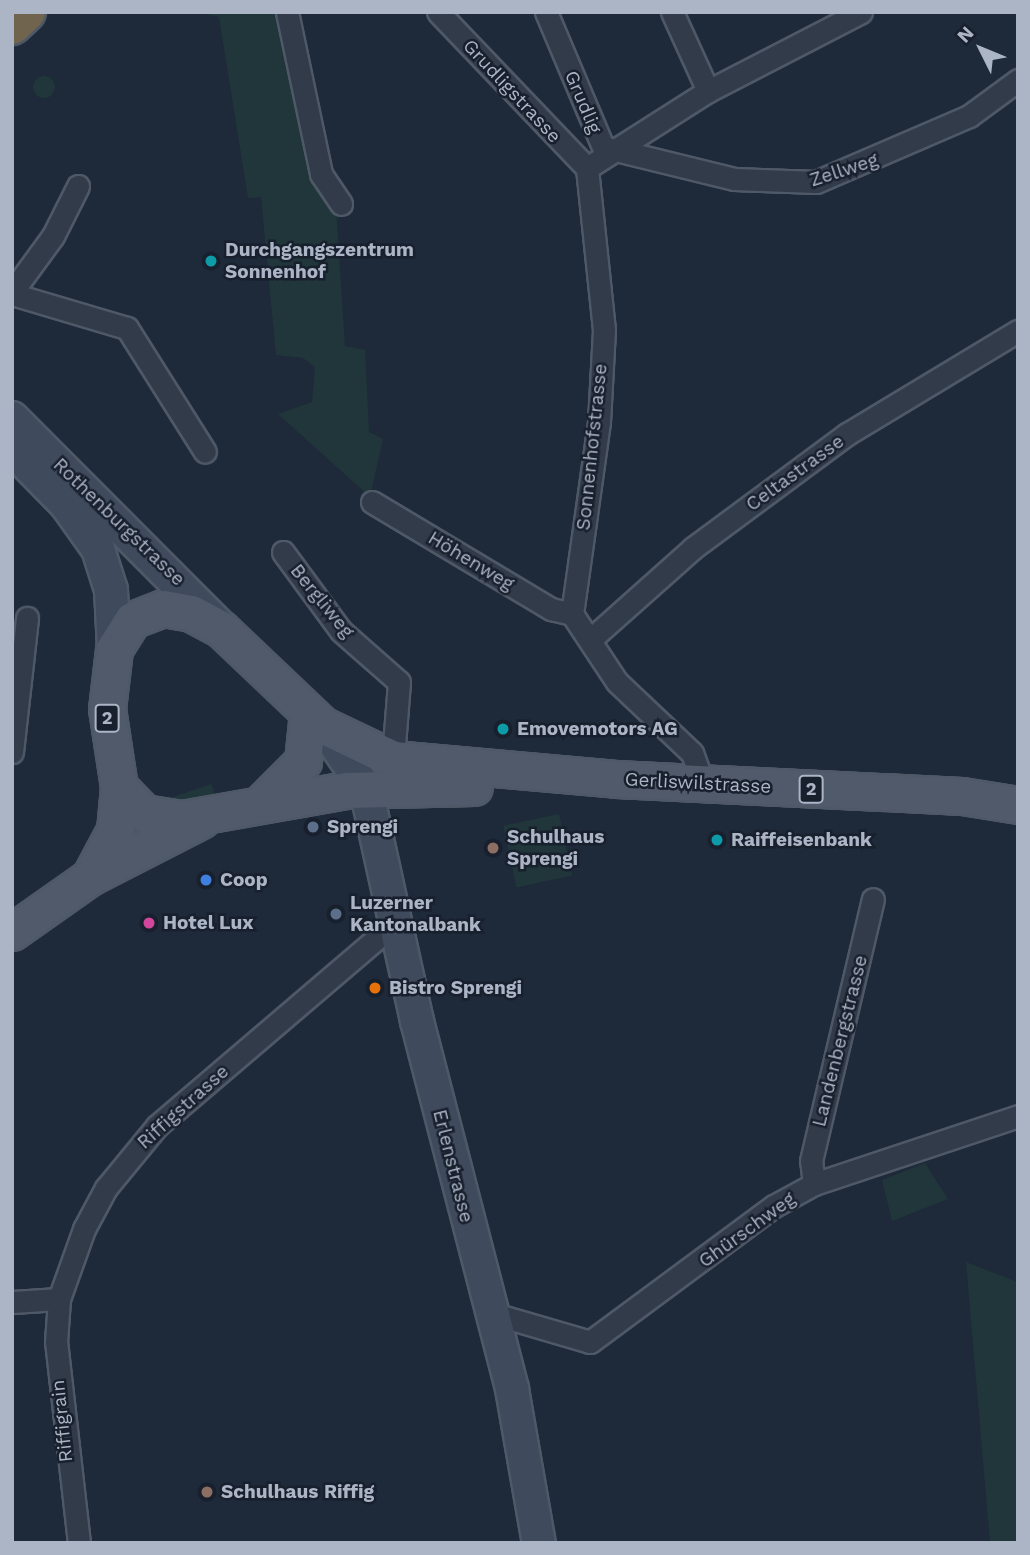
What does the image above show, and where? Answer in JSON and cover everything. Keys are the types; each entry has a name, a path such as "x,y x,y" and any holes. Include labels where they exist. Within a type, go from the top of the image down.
{"highway":[{"path":"12,24 26,12"}],"main road":[{"name":"2","path":"90,877 115,830 118,787 108,729 114,649 132,621 155,609 180,609 221,629 315,719 393,759"},
{"path":"264,800 303,761 315,719"},
{"name":"Gerliswilstrasse","path":"393,759 616,779 1013,802"},
{"name":"2","path":"12,932 90,877 207,816 264,800 366,789 616,779"},
{"path":"118,787 151,816 207,816"}],"street":[{"path":"287,12 321,174 341,204"},
{"name":"Grudligstrasse","path":"438,12 587,168"},
{"name":"Grudlig","path":"546,12 609,152"},
{"path":"672,12 708,91"},
{"path":"587,168 708,91 860,12"},
{"name":"Zellweg","path":"609,152 734,179 816,182 970,116 1018,80"},
{"name":"Sonnenhofstrasse","path":"572,614 599,422 604,330 587,168"},
{"path":"78,186 58,228 12,293 127,328 205,452"},
{"name":"Celtastrasse","path":"591,639 692,548 847,434 1018,331"},
{"name":"Rothenburgstrasse","path":"12,418 221,629"},
{"name":"Rothenburgstrasse","path":"12,449 66,504 98,549 111,590 114,649"},
{"name":"Höhenweg","path":"372,502 551,609 572,614"},
{"name":"Bergliweg","path":"282,552 341,631 399,682 393,759"},
{"path":"572,614 617,682 692,753 703,783"},
{"path":"12,752 27,618"},
{"path":"315,719 366,789"},
{"name":"Erlenstrasse","path":"366,789 395,923 491,1313 539,1543"},
{"name":"Landenbergstrasse","path":"814,1184 811,1161 873,899"},
{"name":"Riffigstrasse","path":"60,1299 84,1229 136,1148 395,923"},
{"name":"Ghürschweg","path":"491,1313 590,1342 774,1206 814,1184 1018,1116"},
{"path":"12,1302 60,1299"},
{"name":"Riffigrain","path":"60,1299 56,1376 79,1543"}],"green space":[{"path":"198,12 281,12 336,207 345,346 365,350 369,432 383,439 370,497 278,414 312,402 315,367 303,358 276,355 261,197 248,198 219,17"},
{"path":"40,76 48,76 55,83 55,91 48,98 40,98 33,91 33,83"},
{"path":"211,784 215,794 200,803 161,801"},
{"path":"559,814 572,876 516,887 503,826"},
{"path":"925,1163 948,1199 892,1221 882,1180"},
{"path":"966,1262 1018,1282 1018,1543 990,1543"}],"place":[{"name":"Durchgangszentrum Sonnenhof","path":"211,261"},
{"name":"Emovemotors AG","path":"503,729"},
{"name":"Sprengi","path":"313,827"},
{"name":"Raiffeisenbank","path":"717,840"},
{"name":"Schulhaus Sprengi","path":"493,848"},
{"name":"Coop","path":"206,880"},
{"name":"Luzerner Kantonalbank","path":"336,914"},
{"name":"Hotel Lux","path":"149,923"},
{"name":"Bistro Sprengi","path":"375,988"},
{"name":"Schulhaus Riffig","path":"207,1492"}]}
